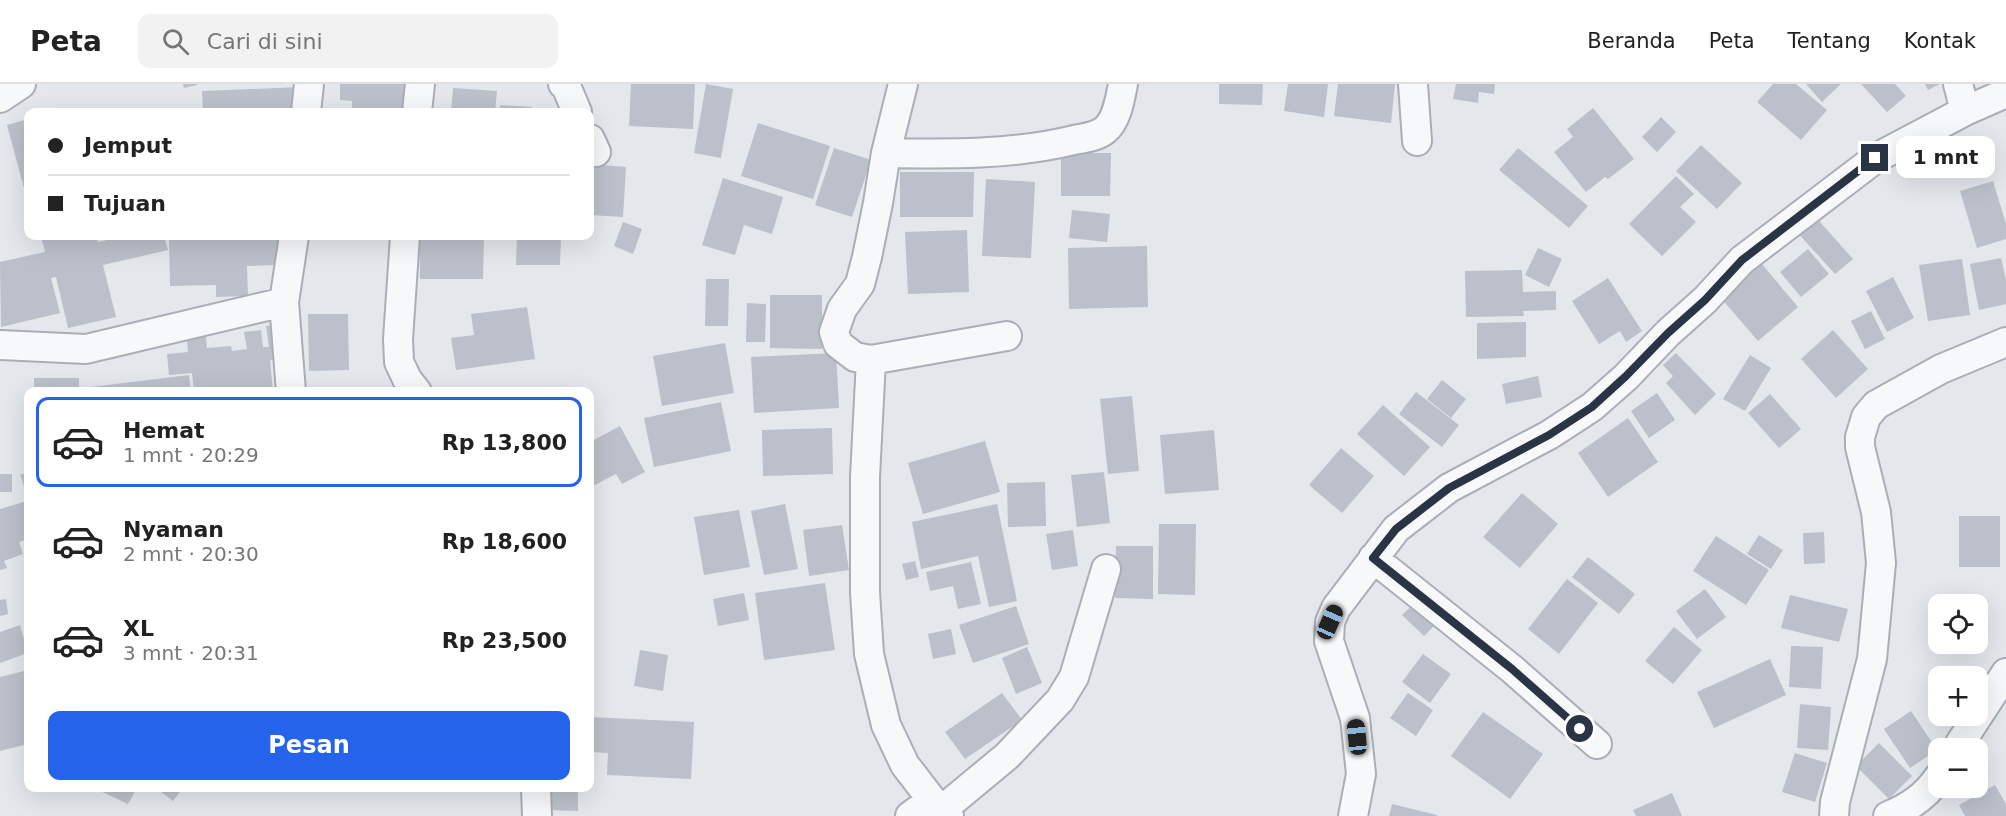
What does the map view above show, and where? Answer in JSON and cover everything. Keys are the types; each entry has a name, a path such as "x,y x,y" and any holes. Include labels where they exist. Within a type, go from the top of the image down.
{"street":[{"path":"0,98 21,84"},
{"path":"306,108 309,84"},
{"path":"417,108 420,84"},
{"path":"563,84 575,108"},
{"path":"903,84 886,153 878,203 860,285 842,309 834,332 838,344 855,357 871,360 1007,336"},
{"path":"886,153 954,154 996,151 1058,144 1098,135 1112,121 1123,84"},
{"path":"1413,84 1417,141"},
{"path":"1353,816 1361,774 1355,718 1329,641 1330,622 1336,608 1396,529 1449,488 1549,435 1592,407 1705,300 1742,260 1875,158 1962,97 2006,93"},
{"path":"291,387 284,303 293,240"},
{"path":"405,240 398,339 399,362 413,387"},
{"path":"0,345 86,349 284,303"},
{"path":"1834,816 1835,802 1872,659 1881,563 1876,512 1860,447 1860,437 1866,417 1876,405 1941,369 2006,342"},
{"path":"871,360 865,477 865,592 869,654 886,725 905,765 941,808"},
{"path":"1373,558 1512,669 1597,744"},
{"path":"910,816 941,808 1007,756 1060,700 1074,677 1106,569"},
{"path":"1964,738 2006,673"},
{"path":"1888,816 1902,810 1928,789"},
{"path":"536,792 537,816"}],"building":[{"path":"183,84 197,84 197,85 184,88"},
{"path":"340,84 414,84 414,108 352,108 352,101 340,100"},
{"path":"631,84 695,84 693,129 629,126"},
{"path":"706,84 733,89 721,158 694,153"},
{"path":"1219,84 1263,84 1262,105 1219,104"},
{"path":"1288,84 1328,84 1324,117 1284,111"},
{"path":"1338,84 1395,84 1391,123 1334,116"},
{"path":"1456,84 1495,84 1494,94 1479,92 1478,103 1453,99"},
{"path":"1773,84 1796,84 1827,110 1801,140 1757,102"},
{"path":"1806,84 1841,84 1822,102"},
{"path":"1861,84 1895,84 1906,96 1887,112"},
{"path":"1925,84 1940,84 1928,90"},
{"path":"300,87 301,108 203,108 202,91"},
{"path":"453,88 497,91 495,108 451,108"},
{"path":"500,105 532,107 532,108 500,108"},
{"path":"1593,108 1634,159 1586,192 1554,152 1573,137 1567,129"},
{"path":"1661,117 1676,132 1657,152 1642,137"},
{"path":"24,120 24,188 7,125"},
{"path":"758,123 830,146 813,199 741,176"},
{"path":"1701,145 1742,183 1717,209 1676,171"},
{"path":"834,148 871,160 852,217 815,205"},
{"path":"1518,148 1588,206 1569,228 1499,170"},
{"path":"1061,153 1111,153 1110,196 1061,196"},
{"path":"594,164 626,167 623,217 594,215"},
{"path":"900,172 974,172 973,217 900,217"},
{"path":"1676,176 1694,194 1680,207 1696,222 1662,256 1629,224"},
{"path":"723,178 783,197 772,234 744,225 735,255 702,245"},
{"path":"986,179 1035,182 1031,258 982,256"},
{"path":"1993,181 2006,224 2006,239 1977,248 1960,191"},
{"path":"1072,210 1110,214 1107,242 1069,238"},
{"path":"1813,214 1853,259 1835,274 1795,230"},
{"path":"623,222 642,229 633,254 614,246"},
{"path":"967,230 969,292 908,294 905,232"},
{"path":"42,240 97,240 98,242 165,240 168,250 103,265 116,317 68,328 56,277 51,278 60,313 1,327 0,262 45,252"},
{"path":"169,240 277,240 278,265 247,266 248,296 216,297 216,285 170,286"},
{"path":"420,240 484,240 483,279 420,279"},
{"path":"517,240 561,240 560,265 516,265"},
{"path":"1147,246 1148,307 1069,309 1068,248"},
{"path":"1538,248 1562,259 1549,287 1525,275"},
{"path":"1808,249 1829,274 1801,297 1780,272"},
{"path":"2001,258 2006,280 2006,304 1979,310 1970,264"},
{"path":"1962,259 1970,315 1928,321 1919,265"},
{"path":"1761,263 1798,307 1758,341 1721,298"},
{"path":"1522,270 1523,292 1556,291 1556,310 1523,311 1524,316 1466,317 1465,271"},
{"path":"1893,277 1914,318 1887,332 1866,291"},
{"path":"1608,278 1642,331 1626,342 1620,331 1599,344 1572,301"},
{"path":"706,279 729,279 728,326 705,326"},
{"path":"770,295 822,295 822,349 770,348"},
{"path":"747,303 766,304 765,342 746,342"},
{"path":"527,307 535,359 456,370 451,338 474,335 471,314"},
{"path":"1871,311 1885,339 1865,349 1851,321"},
{"path":"308,314 348,314 349,370 309,371"},
{"path":"1526,322 1526,357 1477,359 1477,323"},
{"path":"280,325 284,358 270,360 273,387 193,387 192,373 169,375 167,354 188,352 186,330 205,328 207,348 231,346 232,351 247,349 244,332 261,330 263,347 269,347 266,326"},
{"path":"1833,330 1868,369 1836,398 1801,359"},
{"path":"725,343 734,393 662,406 653,356"},
{"path":"836,353 839,408 754,413 751,357"},
{"path":"1676,353 1716,394 1695,415 1666,383 1673,376 1663,365"},
{"path":"1750,355 1771,368 1745,411 1723,399"},
{"path":"189,375 190,387 91,387"},
{"path":"1538,376 1542,397 1506,404 1502,384"},
{"path":"34,378 79,378 79,387 34,387"},
{"path":"1442,380 1466,399 1451,418 1427,399"},
{"path":"1416,392 1459,425 1442,447 1399,414"},
{"path":"1657,393 1675,420 1649,438 1631,411"},
{"path":"1770,394 1801,429 1779,448 1748,413"},
{"path":"1132,396 1139,471 1108,474 1100,399"},
{"path":"721,402 731,451 654,467 644,418"},
{"path":"1383,405 1430,447 1404,476 1357,434"},
{"path":"1628,418 1658,462 1608,497 1578,453"},
{"path":"620,426 645,472 622,484 616,474 594,485 594,440"},
{"path":"832,428 833,474 763,476 762,430"},
{"path":"1214,430 1219,490 1165,494 1160,435"},
{"path":"985,441 1000,492 923,514 908,463"},
{"path":"1341,448 1374,476 1342,513 1309,485"},
{"path":"1104,472 1110,523 1077,527 1071,475"},
{"path":"0,474 12,474 12,492 0,492"},
{"path":"24,474 24,486 20,475"},
{"path":"1045,482 1046,526 1008,527 1007,483"},
{"path":"1522,493 1558,524 1520,568 1483,537"},
{"path":"24,502 24,540 19,542 23,554 4,561 7,568 0,570 0,509"},
{"path":"785,504 798,569 764,575 751,511"},
{"path":"997,504 1017,601 989,607 978,556 921,569 912,522"},
{"path":"739,510 750,567 704,575 694,517"},
{"path":"1959,516 2000,516 2000,567 1959,567"},
{"path":"1159,524 1196,524 1195,595 1158,594"},
{"path":"842,525 849,570 809,576 803,530"},
{"path":"1073,530 1078,566 1052,570 1046,534"},
{"path":"1824,532 1825,563 1804,564 1803,533"},
{"path":"1759,535 1783,550 1771,569 1747,554"},
{"path":"1716,536 1769,570 1746,605 1693,571"},
{"path":"1116,546 1153,546 1153,599 1115,598"},
{"path":"1588,557 1635,594 1619,614 1572,577"},
{"path":"915,561 919,577 906,580 902,564"},
{"path":"971,562 981,604 958,609 953,586 930,591 926,572"},
{"path":"1567,579 1598,603 1559,654 1528,629"},
{"path":"825,583 835,650 764,660 755,593"},
{"path":"1705,589 1726,617 1697,639 1676,611"},
{"path":"744,593 749,620 718,626 713,599"},
{"path":"1790,595 1848,609 1839,642 1781,628"},
{"path":"1420,598 1441,619 1424,636 1402,615"},
{"path":"6,599 8,614 0,616 0,600"},
{"path":"1016,606 1029,644 973,663 959,625"},
{"path":"20,625 24,639 24,654 0,663 0,632"},
{"path":"1674,627 1702,650 1673,684 1645,661"},
{"path":"951,629 956,654 933,659 928,634"},
{"path":"1791,646 1823,647 1821,689 1789,687"},
{"path":"1027,647 1042,683 1016,694 1002,658"},
{"path":"640,650 668,655 663,691 634,686"},
{"path":"1423,654 1451,674 1430,703 1402,682"},
{"path":"1770,659 1786,695 1714,728 1697,692"},
{"path":"24,671 24,745 0,751 0,677"},
{"path":"1002,693 1022,720 965,759 945,732"},
{"path":"1408,693 1433,710 1416,736 1390,718"},
{"path":"1800,704 1831,707 1828,750 1797,748"},
{"path":"1911,711 1929,738 1928,756 1910,768 1884,729"},
{"path":"1483,712 1543,754 1510,799 1451,756"},
{"path":"594,717 694,722 691,779 607,775 608,753 594,752"},
{"path":"1879,743 1912,776 1889,799 1856,766"},
{"path":"1795,753 1827,763 1815,802 1782,792"},
{"path":"1995,785 2006,804 2006,816 1965,816 1959,805 1972,798 1988,798 1988,789"},
{"path":"102,792 135,792 128,804"},
{"path":"161,792 180,792 173,801"},
{"path":"550,792 578,792 578,811 549,810"},
{"path":"1672,793 1682,816 1636,816 1633,810"},
{"path":"1392,804 1437,815 1437,816 1389,816"}],"route":[{"path":"1580,729 1512,669 1373,558 1396,529 1449,488 1549,435 1592,407 1705,300 1742,260 1875,158"}]}
